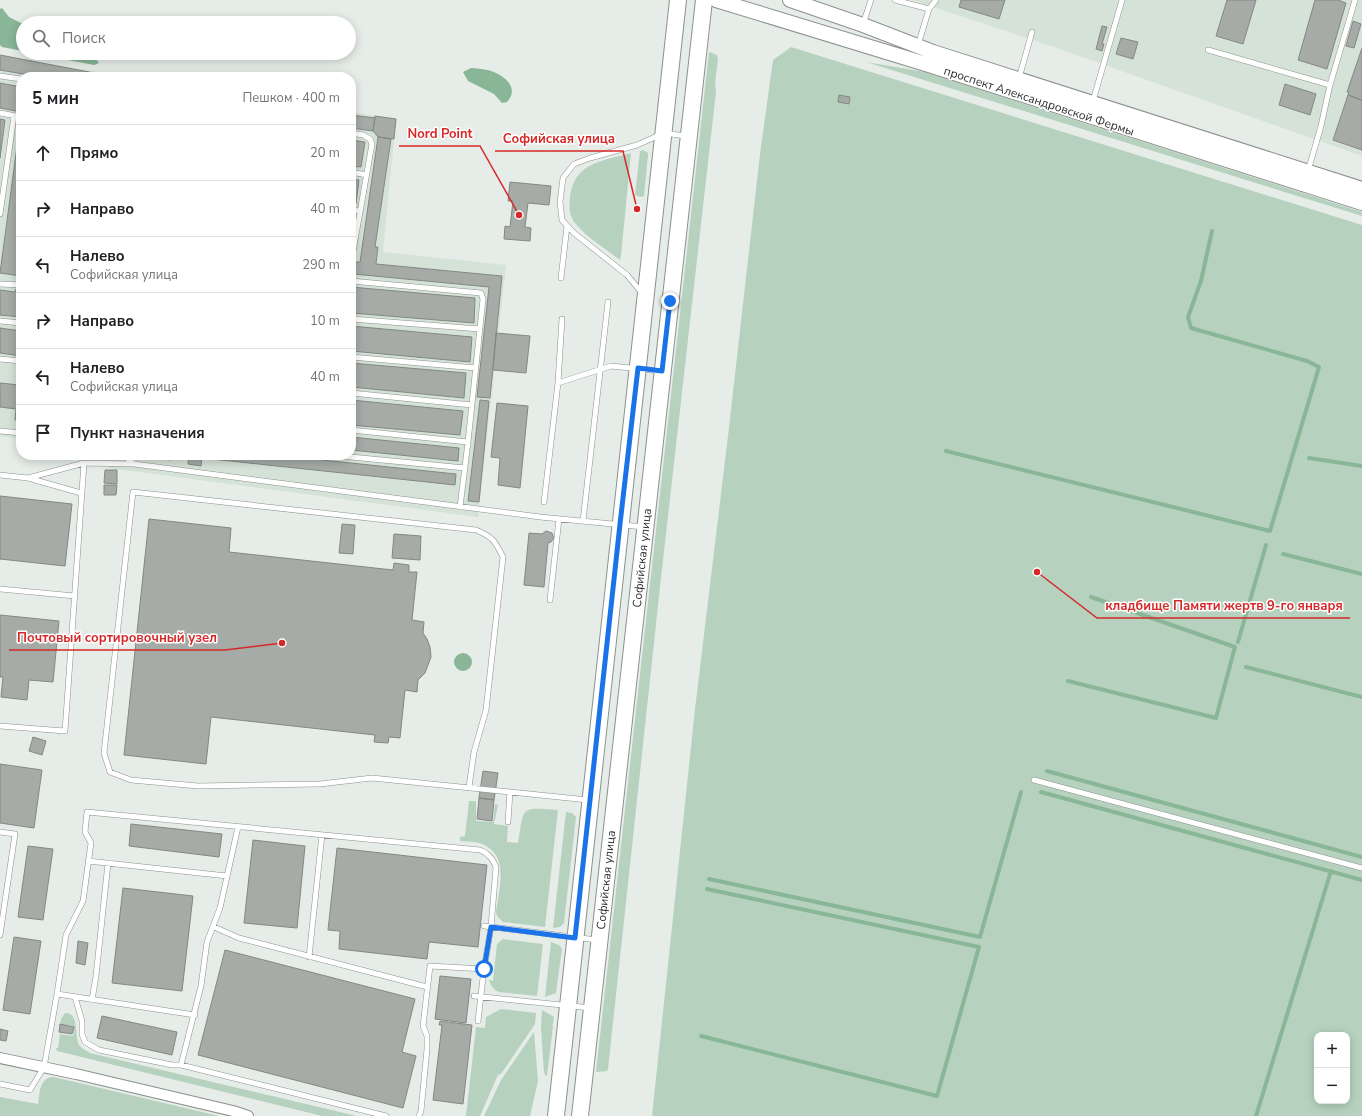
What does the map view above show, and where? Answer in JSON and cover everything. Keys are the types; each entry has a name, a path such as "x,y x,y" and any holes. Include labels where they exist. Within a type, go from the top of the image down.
{"main road":[{"name":"Софийская улица","path":"556,1116 589,800 678,0"},
{"name":"Софийская улица","path":"580,1116 704,0"},
{"name":"проспект Александровской Фермы","path":"716,0 929,66 1362,204"},
{"name":"проспект Александровской Фермы","path":"790,0 863,25 917,46 1362,189"}],"street":[{"path":"0,1058 233,1111 248,1116"}],"lane":[{"path":"863,25 871,0"},
{"path":"895,0 929,9"},
{"path":"917,46 929,9 936,0"},
{"path":"1092,103 1122,0"},
{"path":"1308,171 1321,126 1330,85 1355,0"},
{"path":"1018,79 1032,32"},
{"path":"1208,50 1330,85"},
{"path":"0,76 16,78"},
{"path":"0,113 14,116 0,214"},
{"path":"356,134 363,135 370,139 372,144 356,230"},
{"path":"646,298 627,274 574,233 562,220 560,202 563,178 574,164 664,134 688,136"},
{"path":"356,173 367,175"},
{"path":"356,211 360,211"},
{"path":"561,278 567,226"},
{"path":"356,281 481,293 483,299 460,507"},
{"path":"0,284 16,285"},
{"path":"583,521 608,302"},
{"path":"356,319 480,329"},
{"path":"544,502 558,383 562,319"},
{"path":"0,320 16,322"},
{"path":"356,357 476,368"},
{"path":"0,359 16,361"},
{"path":"558,383 611,366 662,371"},
{"path":"356,393 472,405"},
{"path":"0,431 16,433"},
{"path":"356,431 468,442"},
{"path":"356,458 465,468"},
{"path":"130,460 134,464"},
{"path":"28,478 84,463 134,464 460,507 559,519 645,527"},
{"path":"0,726 65,731 84,463"},
{"path":"0,475 28,478 81,493"},
{"path":"469,787 474,752 486,710 503,557 497,545 489,535 476,530 132,492 104,753 110,772 131,780 198,786 320,784 372,778 589,800"},
{"path":"550,600 559,519"},
{"path":"0,589 75,596"},
{"path":"1034,780 1362,868"},
{"path":"508,822 510,792"},
{"path":"0,1084 30,1090 44,1067 66,935 83,902 91,843 85,832 87,812 480,850 488,854 493,859 496,867 491,927 478,1021"},
{"path":"181,1065 201,986 207,942 220,908 238,826"},
{"path":"0,832 15,834 0,935"},
{"path":"309,957 322,834"},
{"path":"88,861 227,876"},
{"path":"92,1000 108,863"},
{"path":"484,926 599,940"},
{"path":"214,927 239,938 427,987"},
{"path":"419,1116 421,1111 427,1049 427,1036 423,1026 430,966 484,969"},
{"path":"57,994 194,1015"},
{"path":"474,996 591,1008"},
{"path":"75,997 82,1021 82,1034 86,1042 100,1050 172,1065 181,1065 386,1116"}],"shaded area":[{"path":"912,0 1362,0 1362,156 1051,46"},
{"path":"2,8 9,17 16,20 16,50 2,47 0,45 0,9"},
{"path":"791,47 1362,225 1362,1116 652,1116 695,709 760,154 773,60"},
{"path":"709,52 717,55 718,59 715,83 716,92 660,587 608,1069 607,1071 596,1072"},
{"path":"0,55 16,58 16,60 29,60 97,72 16,72 16,438 0,436"},
{"path":"68,60 96,60 99,63 94,65"},
{"path":"866,62 925,72 1362,212 1362,216"},
{"path":"471,68 483,69 504,77 511,86 512,91 507,102 502,103 494,94 468,81 463,72"},
{"path":"356,113 396,119 383,252 506,265 478,517 109,468 108,460 356,460"},
{"path":"643,150 648,153 648,155 644,196 640,197 635,195 640,151"},
{"path":"631,153 620,260 591,238 575,223 570,211 570,197 577,176 584,170 600,161"},
{"path":"463,653 469,656 472,662 469,668 463,671 457,668 454,662 457,656"},
{"path":"469,801 476,801 476,821 493,822 495,804 498,805 494,824 508,826 507,842 518,843 523,816 530,809 558,810 545,927 503,922 497,916 496,912 501,874 500,864 491,849 480,843 460,841 460,837 465,836"},
{"path":"566,812 572,813 576,817 564,923 560,927 553,928"},
{"path":"503,939 543,944 537,996 499,992 492,986 489,980 493,981 497,944"},
{"path":"551,942 559,945 562,949 556,993 545,997"},
{"path":"501,1009 536,1013 535,1024 501,1074 498,1075 480,1116 466,1116 476,1027 485,1028 486,1017"},
{"path":"542,1010 554,1017 547,1076 544,1073 541,1028"},
{"path":"65,1013 73,1016 79,1045 90,1053 357,1116 322,1116 57,1051 56,1048 58,1048 60,1034 73,1036 74,1026 60,1024"},
{"path":"534,1032 538,1081 530,1116 484,1116 501,1080"},
{"path":"52,1077 219,1116 0,1116 0,1097 38,1104 42,1084 48,1078"}],"building":[{"path":"961,0 1005,0 999,19 959,7"},
{"path":"1227,0 1256,0 1243,44 1216,36"},
{"path":"1315,0 1338,0 1346,3 1327,69 1298,60"},
{"path":"1353,21 1361,24 1354,48 1346,46"},
{"path":"1102,26 1107,27 1102,44 1104,44 1102,51 1096,49"},
{"path":"1121,38 1138,42 1133,59 1116,54"},
{"path":"1362,48 1362,100 1348,95 1349,92 1347,92"},
{"path":"0,55 16,58 16,60 26,60 89,72 16,73 0,70"},
{"path":"0,83 16,86 16,111 0,108"},
{"path":"1285,84 1316,94 1310,115 1279,105"},
{"path":"839,95 850,97 849,104 838,102"},
{"path":"1348,95 1362,100 1362,150 1333,140"},
{"path":"356,116 375,118 373,131 356,129"},
{"path":"375,116 396,119 394,139 378,137 373,131"},
{"path":"0,119 5,120 0,158"},
{"path":"378,137 391,139 375,247 378,247 376,264 502,276 490,398 477,397 489,287 356,274 356,262 360,262"},
{"path":"356,141 365,142 361,167 356,166"},
{"path":"16,154 16,275 0,273"},
{"path":"356,180 359,180 356,204"},
{"path":"510,182 551,186 549,205 528,203 525,227 531,228 530,241 504,239 505,226 510,227 513,201 508,201"},
{"path":"356,287 475,298 474,323 356,313"},
{"path":"16,289 16,317 0,315 0,290 15,292"},
{"path":"356,326 472,337 470,362 356,351"},
{"path":"0,328 16,330 16,355 0,353"},
{"path":"496,333 530,336 526,373 493,370"},
{"path":"356,363 466,373 464,398 356,387"},
{"path":"0,383 16,385 16,409 0,407"},
{"path":"356,400 463,411 460,435 356,425"},
{"path":"480,400 489,401 479,502 468,501"},
{"path":"497,403 528,406 520,488 498,485 500,458 491,457"},
{"path":"356,438 459,448 458,461 356,451"},
{"path":"188,460 202,460 201,466 188,464"},
{"path":"221,460 322,460 456,474 455,485"},
{"path":"105,470 117,470 117,484 104,483"},
{"path":"104,485 117,485 116,495 104,495"},
{"path":"0,496 72,504 65,566 0,559"},
{"path":"149,519 231,528 229,552 393,570 394,563 409,565 409,572 417,572 412,620 424,622 423,633 430,647 431,657 425,673 418,680 417,692 405,690 400,738 389,737 388,743 374,742 375,735 211,717 206,764 124,755"},
{"path":"342,524 355,525 353,554 339,553"},
{"path":"546,531 552,533 554,538 548,543 544,587 524,585 529,533 542,534"},
{"path":"394,534 421,536 420,560 392,558"},
{"path":"0,615 59,621 53,682 29,680 27,700 1,697 3,677 0,677"},
{"path":"33,737 46,741 42,755 29,751"},
{"path":"0,764 42,770 34,828 0,823"},
{"path":"483,771 498,773 494,800 479,798"},
{"path":"479,798 494,800 492,821 477,819"},
{"path":"131,824 222,834 219,857 129,846"},
{"path":"253,840 305,846 297,928 244,923"},
{"path":"28,846 53,849 43,920 18,917"},
{"path":"337,848 487,865 478,947 429,942 427,959 339,949 340,931 328,930"},
{"path":"123,888 193,896 182,991 112,983"},
{"path":"14,937 41,941 30,1014 3,1010"},
{"path":"78,941 88,943 85,965 76,963"},
{"path":"225,950 415,999 402,1052 416,1056 403,1108 198,1055"},
{"path":"440,976 471,979 466,1023 435,1019"},
{"path":"102,1016 177,1032 172,1055 97,1038"},
{"path":"440,1021 472,1025 463,1104 433,1100 442,1025 439,1025"},
{"path":"60,1024 74,1027 72,1034 59,1032"},
{"path":"0,1029 8,1031 6,1041 0,1040"}],"waterway":[{"path":"946,451 1270,531 1319,367 1307,361 1191,328 1188,317 1201,281 1212,231"},
{"path":"1309,458 1362,466"},
{"path":"1238,642 1266,545"},
{"path":"1283,554 1362,574"},
{"path":"1068,681 1216,718 1235,647 1091,597"},
{"path":"1246,667 1362,697"},
{"path":"1047,771 1362,857"},
{"path":"709,879 980,937 1021,792"},
{"path":"1041,792 1362,880"},
{"path":"1256,1116 1331,871"},
{"path":"701,1036 937,1096 979,947 707,889"}],"place":[{"name":"Софийская улица","path":"637,209"},
{"name":"Nord Point","path":"519,215"},
{"name":"кладбище Памяти жертв 9-го января","path":"1037,572"},
{"name":"Почтовый сортировочный узел","path":"282,643"}],"route":[{"path":"484,969 491,927 575,938 589,800 638,368 662,371 670,301"}]}
